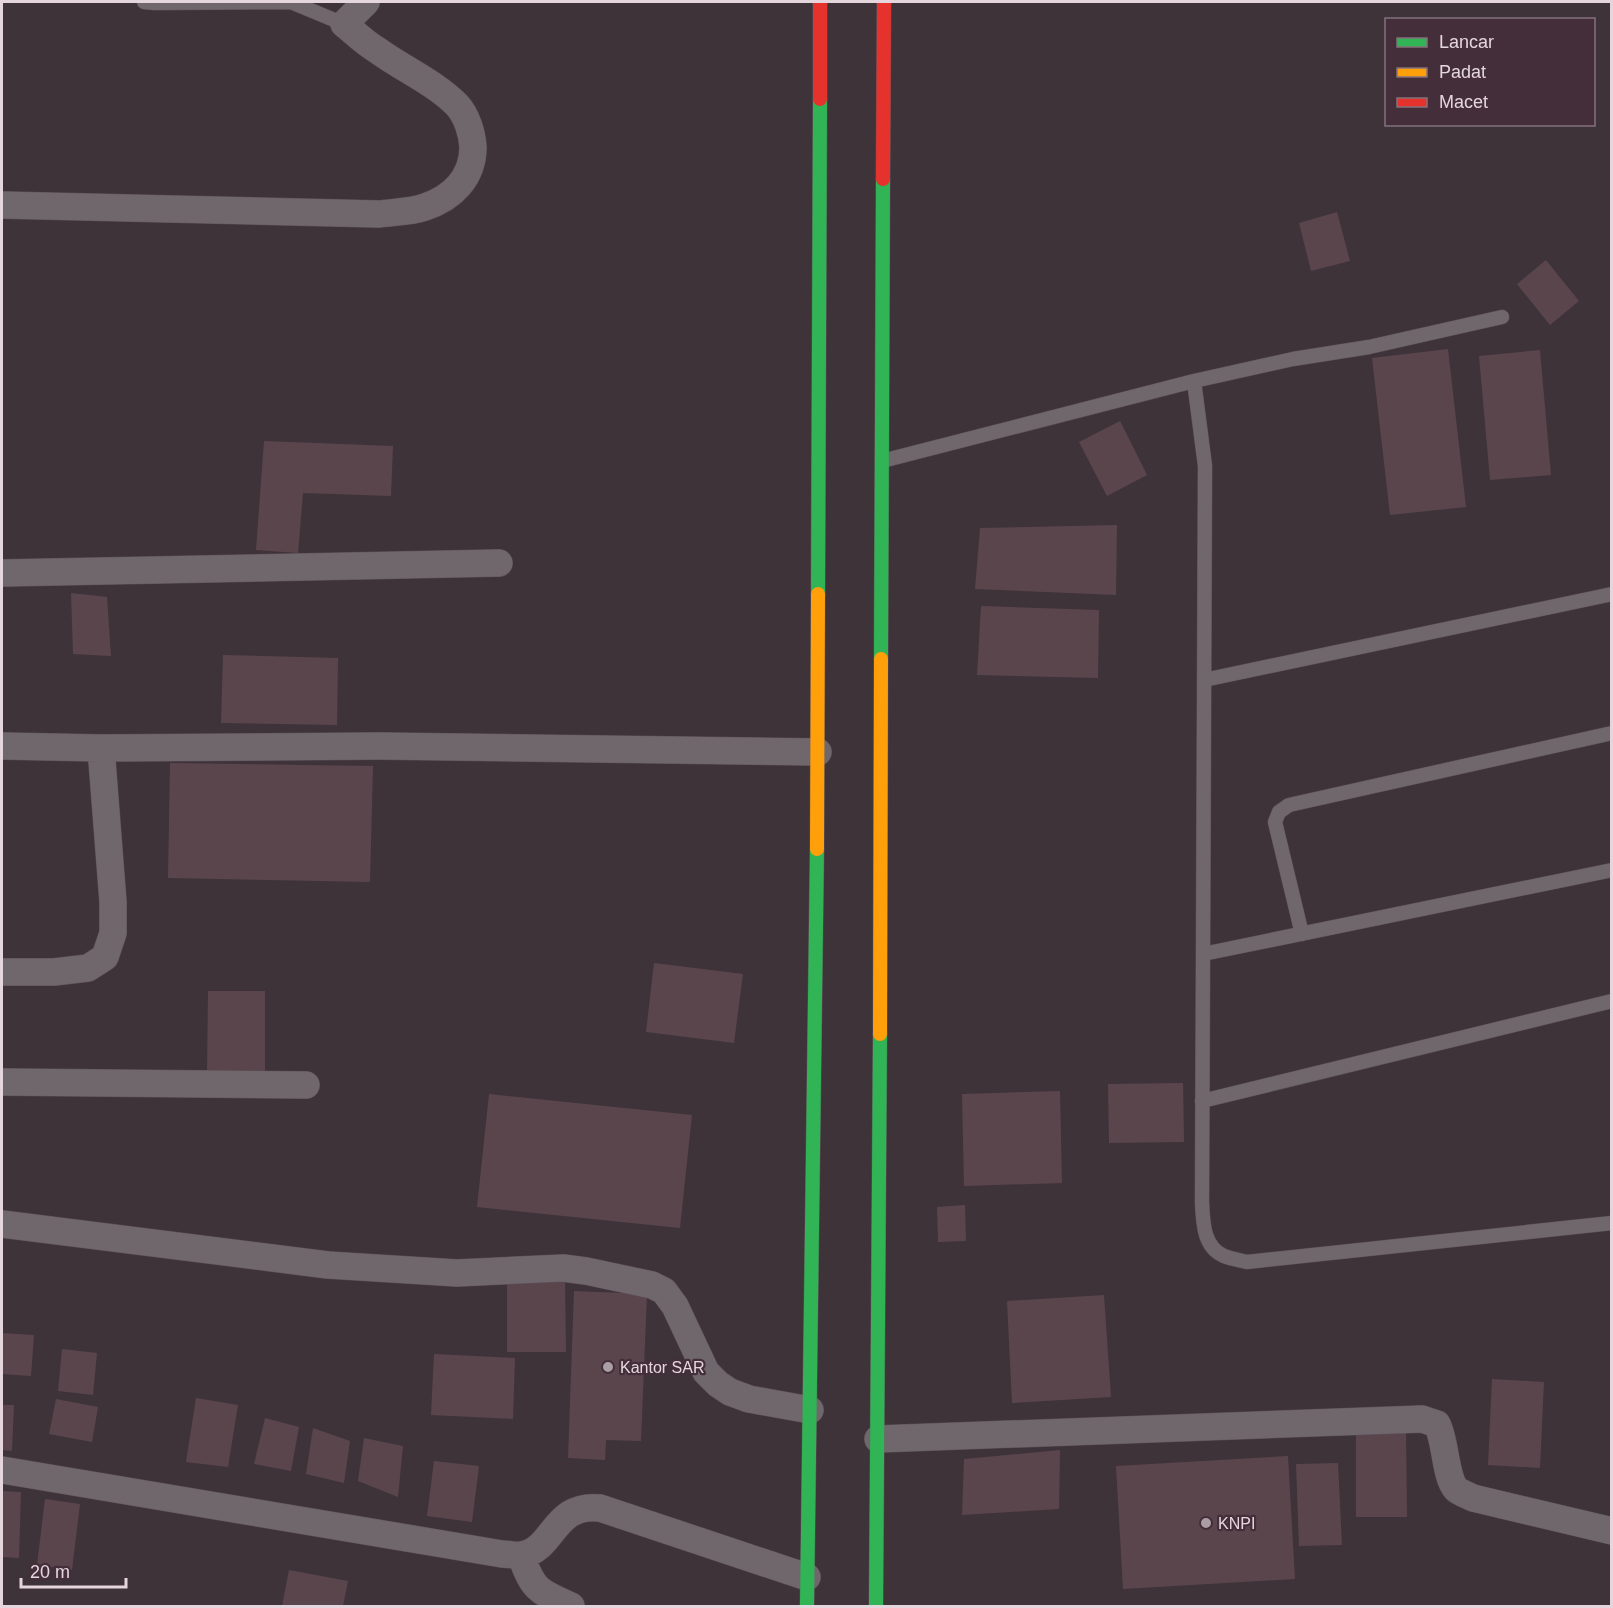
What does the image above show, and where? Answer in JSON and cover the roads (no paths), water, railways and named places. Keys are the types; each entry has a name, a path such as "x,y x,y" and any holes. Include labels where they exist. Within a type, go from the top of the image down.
{"street":[{"path":"2,205 379,214 423,208 445,199 465,178 472,165 472,133 458,106 431,85 376,50 344,24 366,2"},
{"path":"807,1606 818,752 820,2"},
{"path":"876,1606 884,2"},
{"path":"2,573 499,564"},
{"path":"2,746 100,748 392,746 818,752"},
{"path":"2,972 54,972 88,968 105,957 113,933 113,902 100,748"},
{"path":"2,1082 306,1085"},
{"path":"2,1224 328,1265 457,1273 563,1268 652,1286 664,1291 675,1306 706,1372 718,1384 730,1392 749,1399 810,1410"},
{"path":"878,1438 1422,1419 1437,1424 1442,1434 1450,1476 1455,1488 1460,1492 1473,1498 1611,1531"},
{"path":"2,1470 521,1556 533,1551 543,1542 566,1515 584,1507 600,1508 807,1577"},
{"path":"521,1556 528,1574 538,1589 549,1597 571,1606"}],"lane":[{"path":"144,2 292,2 344,24"},
{"path":"882,461 1194,381 1369,347 1502,317"},
{"path":"1194,381 1205,466 1202,1202 1204,1230 1210,1245 1223,1256 1247,1262 1611,1223"},
{"path":"1204,680 1611,594"},
{"path":"1302,934 1275,822 1279,812 1289,805 1611,733"},
{"path":"1203,954 1611,870"},
{"path":"1202,1101 1611,1001"}],"place":[{"name":"Kantor SAR","path":"608,1367"},
{"name":"KNPI","path":"1206,1523"}]}
